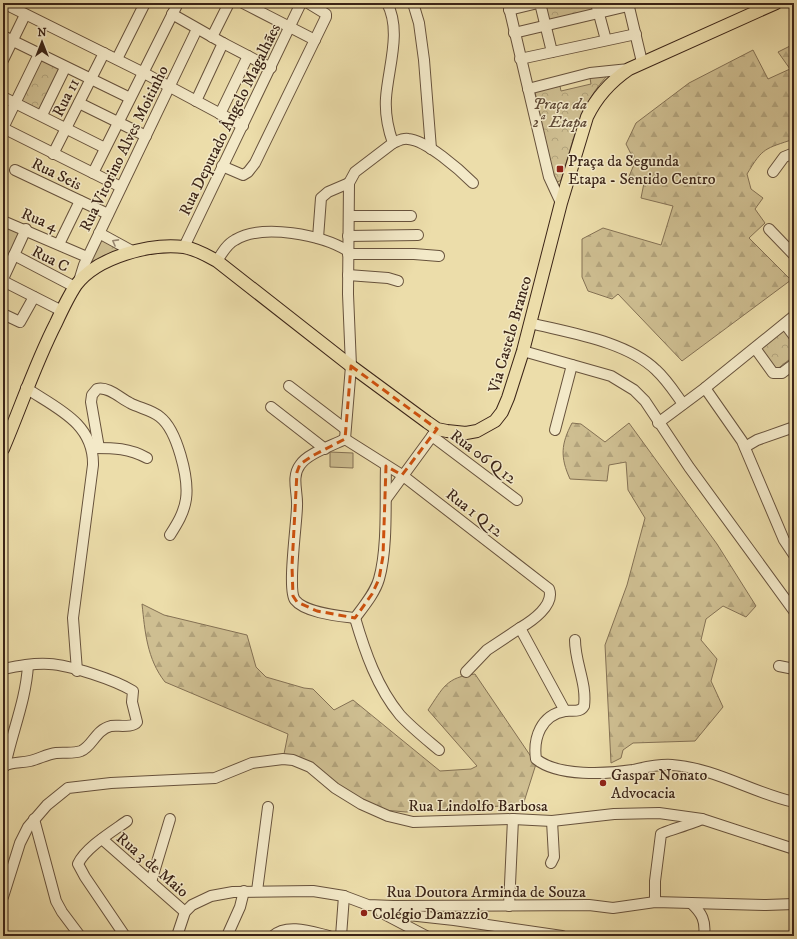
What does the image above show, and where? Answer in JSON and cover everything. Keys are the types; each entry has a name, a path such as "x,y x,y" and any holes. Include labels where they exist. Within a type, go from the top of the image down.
{"main road":[{"name":"Via Castelo Branco","path":"77,284 102,265 132,251 155,247 184,248 194,250 217,261 434,432 466,433 477,431 494,421 502,412 508,398 523,351 561,202 587,117 593,105 611,83 629,69 776,3"},
{"path":"3,446 26,388 62,311 77,284"}],"street":[{"path":"117,59 146,3"},
{"path":"94,173 105,148 178,3"},
{"path":"212,37 229,3"},
{"path":"243,3 315,40"},
{"name":"Rua Deputado Ângelo Magalhães","path":"184,248 301,3"},
{"path":"222,166 240,174 245,174 251,168 259,155 326,17 324,11 308,3"},
{"path":"414,3 424,60 431,149"},
{"path":"552,52 539,3 508,7 549,177 561,202"},
{"path":"3,4 117,59 243,126"},
{"path":"389,4 393,27 386,112 389,131 393,143"},
{"path":"514,33 546,26 597,8 628,4 642,62"},
{"path":"597,8 606,40"},
{"path":"172,14 223,44 271,68"},
{"path":"3,60 8,39 25,15"},
{"name":"Rua Vitorino Alves Moitinho","path":"77,284 87,257 122,187 197,28"},
{"path":"520,59 636,34"},
{"path":"8,39 65,68 130,98"},
{"path":"196,101 223,44"},
{"name":"Rua 11","path":"54,154 66,127 104,53"},
{"path":"39,54 3,128 122,187"},
{"path":"220,114 248,56"},
{"path":"42,115 65,68"},
{"path":"528,89 590,73 629,69"},
{"path":"3,97 42,115 105,148"},
{"path":"79,103 146,136"},
{"path":"355,618 317,611 303,606 295,600 292,566 297,505 295,488 297,472 300,464 345,439 344,428 351,366 348,275 349,183 355,172 393,143 406,138 419,142 431,149 473,183"},
{"path":"773,172 784,157 794,153"},
{"name":"Rua Seis","path":"15,170 108,214"},
{"path":"318,238 321,198 328,192 349,183"},
{"path":"59,244 80,201"},
{"path":"349,216 411,216"},
{"name":"Rua 4","path":"3,221 26,229 87,257"},
{"path":"26,229 3,280 62,311"},
{"path":"770,229 794,255"},
{"path":"217,261 229,244 235,240 257,232 270,232 318,238 338,245 348,253 440,256"},
{"path":"99,233 132,251"},
{"path":"348,236 418,235"},
{"name":"Rua C","path":"14,255 77,284"},
{"path":"348,275 388,278 398,281"},
{"path":"3,314 20,322 34,297"},
{"path":"658,423 705,388 794,316"},
{"path":"530,323 612,346 634,354 656,370 683,404"},
{"path":"785,324 794,336"},
{"path":"755,348 773,373 782,373 794,364"},
{"path":"523,351 611,376 634,390 644,401 658,423 794,611"},
{"path":"555,430 572,365"},
{"path":"288,386 344,428"},
{"path":"26,388 69,415 80,427 95,448"},
{"path":"77,670 73,618 95,448 91,402 94,392 101,388 160,416 167,424 173,436 187,484 186,500 181,518 170,535"},
{"path":"705,388 745,447 784,540 794,555"},
{"path":"271,406 325,449"},
{"path":"745,447 758,440 794,427"},
{"path":"386,499 434,432"},
{"name":"Rua 06 Q 12","path":"434,432 517,500"},
{"name":"Rua 1 Q 12","path":"345,439 402,475 543,583 550,592 548,603 534,619 520,628"},
{"path":"95,448 130,449 147,458"},
{"path":"355,618 372,594 379,579 384,543 386,466"},
{"path":"355,618 370,663 383,690 400,714 439,750"},
{"path":"466,672 487,650 520,628 564,711"},
{"path":"575,640 575,650 583,680 584,706 579,710 564,711 552,716 541,725 535,750 536,759 541,763 556,768 595,773 617,772 662,764 686,767 794,802"},
{"path":"3,669 28,665 51,664 114,681 133,691 132,702 137,719 135,724 111,726 105,729 95,736 86,748 81,751 55,753 30,761 4,766 17,715 23,700 28,665"},
{"path":"779,666 794,669"},
{"name":"Rua Lindolfo Barbosa","path":"3,897 20,843 34,819 57,796 74,786 204,779 223,775 252,763 283,759 304,763 314,769 347,796 376,811 403,820 422,823 513,819 552,821 644,813 702,819 794,849"},
{"path":"257,891 268,807"},
{"path":"34,819 56,901 62,912 80,936"},
{"path":"151,882 170,819"},
{"path":"509,906 513,819"},
{"path":"655,902 655,875 661,834 664,831 678,829 702,819"},
{"path":"125,936 79,868 78,864 82,858 102,839 126,821"},
{"path":"551,863 554,857 552,821"},
{"name":"Rua 3 de Maio","path":"102,839 185,912"},
{"path":"227,936 240,907 244,891"},
{"name":"Rua Doutora Arminda de Souza","path":"185,912 192,904 211,896 244,891 313,891 344,896 368,905 589,905 613,908 655,902 766,906 794,904"},
{"path":"341,936 344,896"},
{"path":"692,903 702,914 704,921 704,936"},
{"path":"368,905 426,936"},
{"path":"177,936 185,912"},
{"path":"381,912 454,920 562,936"},
{"path":"273,936 278,932 287,929 329,936"}],"highlighted area":[{"path":"351,366 437,429 402,475 386,466 383,556 379,579 372,594 355,618 317,611 297,602 293,596 292,566 297,472 300,464 345,439"}],"green space":[{"path":"545,3 592,3 594,10 549,20"},
{"path":"794,44 794,139 766,150 757,159 747,174 751,189 763,198 755,209 765,223 749,238 791,280 682,361 618,294 612,299 588,291 582,277 582,239 603,228 661,245 673,206 641,198 644,183 628,179 635,162 626,144 636,123 689,83 753,50 768,79 790,69 778,52"},
{"path":"40,59 61,69 41,112 20,102"},
{"name":"Praça da 2ª Etapa","path":"610,73 600,84 584,110 561,180 558,182 554,179 535,92 560,86 561,91 591,84 590,78"},
{"path":"3,226 19,233 3,268"},
{"path":"100,239 121,251 87,268"},
{"path":"783,330 794,343 794,356 776,370 759,349"},
{"path":"572,423 581,424 605,442 629,423 717,544 756,606 746,617 723,606 706,619 701,640 717,659 711,681 723,707 695,741 633,743 623,750 621,758 611,763 605,645 627,585 645,518 628,490 626,462 609,465 607,481 570,479 563,457 563,451 568,431"},
{"path":"330,452 353,453 353,468 330,467"},
{"path":"142,604 164,615 247,635 256,667 266,677 304,688 313,689 334,710 353,700 440,771 471,769 477,766 428,710 442,690 451,681 475,674 536,764 523,805 406,812 384,810 335,788 310,767 283,759 288,734 165,682 154,664 148,645"}],"place":[{"name":"Praça da Segunda Etapa - Sentido Centro","path":"560,169"},
{"name":"Gaspar Nonato Advocacia","path":"603,783"},
{"name":"Colégio Damazzio","path":"364,913"}]}
